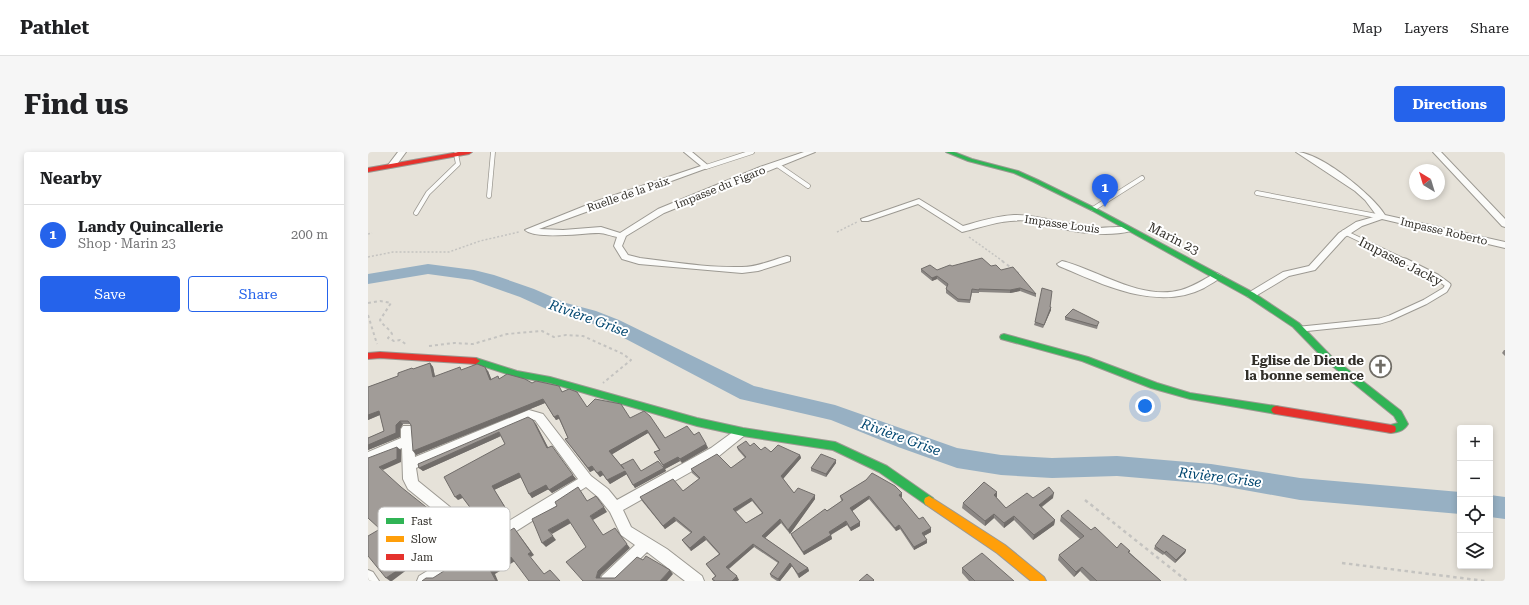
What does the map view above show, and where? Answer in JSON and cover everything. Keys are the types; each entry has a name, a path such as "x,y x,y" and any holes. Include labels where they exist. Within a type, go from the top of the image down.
{"street":[{"path":"392,165 402,152"},
{"path":"368,170 469,152"},
{"path":"688,152 706,166"},
{"name":"Impasse du Figaro","path":"621,236 661,211 776,164 811,152"},
{"name":"Marin 23","path":"949,152 970,160 1016,172 1093,209 1251,295 1301,330 1328,359 1398,414 1403,424 1399,428 1390,429 1190,396 1154,386 1085,358 1004,337"},
{"path":"1251,295 1286,274 1312,268 1329,247 1344,232 1374,218 1382,216 1378,207 1356,189 1300,152"},
{"path":"1437,152 1505,224"},
{"name":"Ruelle de la Paix","path":"529,230 600,203 706,166"},
{"path":"865,219 919,201 962,229"},
{"name":"Impasse Roberto","path":"1382,216 1505,245"},
{"name":"Impasse Louis","path":"962,229 996,218 1006,217 1038,219 1055,225 1089,230 1112,231 1128,228"},
{"path":"529,230 562,233 600,230 621,236 618,246 625,257 647,262 742,270 758,268 787,258"},
{"path":"1062,264 1125,288 1154,294 1177,294 1196,288 1217,276"},
{"path":"368,356 380,355 481,361 516,374 550,380 697,422 740,432 835,446 883,469 1001,549 1040,581"},
{"path":"408,466 529,414 533,414 538,417 586,480 603,493 615,508 626,531 698,581"},
{"path":"615,508 715,452 740,432"},
{"path":"368,458 408,435 408,466 410,479 413,485 440,507"},
{"path":"510,528 586,480"},
{"path":"607,581 646,544"},
{"path":"424,581 440,571"},
{"path":"368,577 372,581"}],"lane":[{"path":"489,196 493,152"},
{"path":"706,166 752,152"},
{"path":"416,212 417,206 458,164 456,154"},
{"path":"776,164 808,186"},
{"path":"1093,209 1142,178"},
{"path":"1257,193 1382,216"},
{"name":"Impasse Jacky","path":"1301,330 1380,321 1398,315 1445,290 1448,285 1413,264 1344,232"}],"path":[{"path":"837,232 865,219"},
{"path":"962,229 976,243 1021,275"},
{"path":"368,257 393,252 449,252 480,241 529,230"},
{"path":"368,234 372,233"},
{"path":"368,303 380,301 392,303 380,320 384,327 390,330 392,334 388,338 394,341 400,340 412,346"},
{"path":"368,315 380,355"},
{"path":"424,347 454,343 473,344 502,335 542,331 554,337 566,335 583,336 623,354 631,360 593,392"},
{"path":"1084,500 1187,581"},
{"path":"1342,563 1485,581"}],"building":[{"path":"982,258 991,266 996,265 1001,270 1013,267 1036,294 1020,288 1010,290 972,289 970,300 958,299 946,289 948,284 937,276 932,278 921,269 930,265 937,270 950,265 952,266"},
{"path":"1042,288 1052,291 1051,307 1044,325 1035,322"},
{"path":"1073,309 1099,322 1097,326 1065,317"},
{"path":"430,363 433,377 460,367 461,370 477,364 485,367 490,380 498,376 499,379 507,374 525,379 532,383 536,381 559,386 562,392 569,389 577,392 587,407 595,399 621,404 630,418 644,411 650,416 665,438 687,426 694,435 699,432 706,444 680,459 678,457 663,465 654,452 660,450 647,430 609,451 624,469 621,465 633,459 641,471 658,461 664,468 633,485 625,471 607,480 601,471 597,473 592,466 588,468 565,439 568,438 558,415 554,417 543,399 413,451 411,425 408,421 400,421 396,425 396,433 368,445 368,438 384,431 379,411 368,415 368,387 398,376 398,373"},
{"path":"528,417 533,420 547,448 552,446 573,475 549,490 546,485 529,494 519,473 492,486 505,507 470,507 460,494 455,497 444,477 505,444 499,432 419,468 418,464"},
{"path":"746,441 750,446 754,443 761,450 765,447 771,452 778,445 800,455 781,476 794,493 798,488 815,495 788,530 780,519 762,536 808,568 798,574 790,563 778,579 770,574 779,562 753,544 726,567 737,576 732,581 715,581 712,579 716,576 706,564 720,554 704,536 690,548 682,540 692,532 674,517 663,526 640,497 673,479 683,491 700,478 691,469 717,454 731,468 746,457 737,447","holes":["751,498 763,513 746,523 733,509"]},
{"path":"397,447 397,459 379,467 426,507 378,507 378,527 368,518 368,458"},
{"path":"821,454 836,460 826,474 811,468"},
{"path":"872,473 895,486 902,493 899,495 919,519 923,517 931,528 922,533 927,540 914,547 899,525 895,528 869,496 850,508 860,522 850,528 846,521 829,532 831,535 803,552 791,534 825,509 827,511 843,500 840,496 866,480"},
{"path":"984,482 997,492 994,495 1006,508 1027,493 1033,498 1049,487 1054,493 1039,505 1055,520 1034,535 1014,516 1004,523 994,514 985,521 963,503"},
{"path":"578,487 587,501 596,496 604,507 590,516 603,535 615,528 627,544 598,571 596,578 615,578 637,557 643,560 646,556 670,570 660,581 583,581 566,562 586,547 568,519 548,530 553,536 542,543 532,519 557,506 555,502"},
{"path":"1068,510 1091,530 1095,527 1117,548 1121,543 1130,551 1128,552 1161,581 1097,581 1082,567 1076,572 1059,555 1084,536 1061,516"},
{"path":"514,528 531,552 528,554 544,574 550,570 560,581 529,581 511,557 510,558 510,530"},
{"path":"378,530 378,568 368,556 368,536"},
{"path":"1163,535 1186,550 1176,560 1166,551 1165,553 1155,546"},
{"path":"982,553 1014,581 975,581 962,568"},
{"path":"380,571 396,571 386,578"},
{"path":"444,571 491,571 496,581 422,581 426,578 433,578"},
{"path":"867,574 874,580 859,581"}],"waterway":[{"name":"Rivière Grise","path":"368,279 428,269 474,275 488,279 527,293 560,308 589,315 612,324 748,393 835,413 906,441 957,458 1001,465 1052,468 1117,466 1211,474 1300,489 1457,503"},
{"name":"Rivière Grise","path":"1493,506 1505,508"}],"traffic: fast":[{"path":"949,152 970,160 1016,172 1036,181 1093,209 1251,295 1296,325 1329,359 1398,414 1403,424 1399,428 1391,429"},
{"path":"1004,337 1085,359 1154,386 1190,396 1276,410"},
{"path":"476,361 516,374 550,380 697,422 743,432 835,446 883,469 929,501"}],"traffic: slow":[{"path":"929,501 1001,549 1040,581"}],"traffic: jam":[{"path":"368,170 469,152"},
{"path":"368,356 380,355 476,361"},
{"path":"1276,410 1391,429"}],"place":[{"name":"Landy Quincallerie","path":"1105,207"},
{"name":"Eglise de Dieu de la bonne semence","path":"1380,367"}]}
